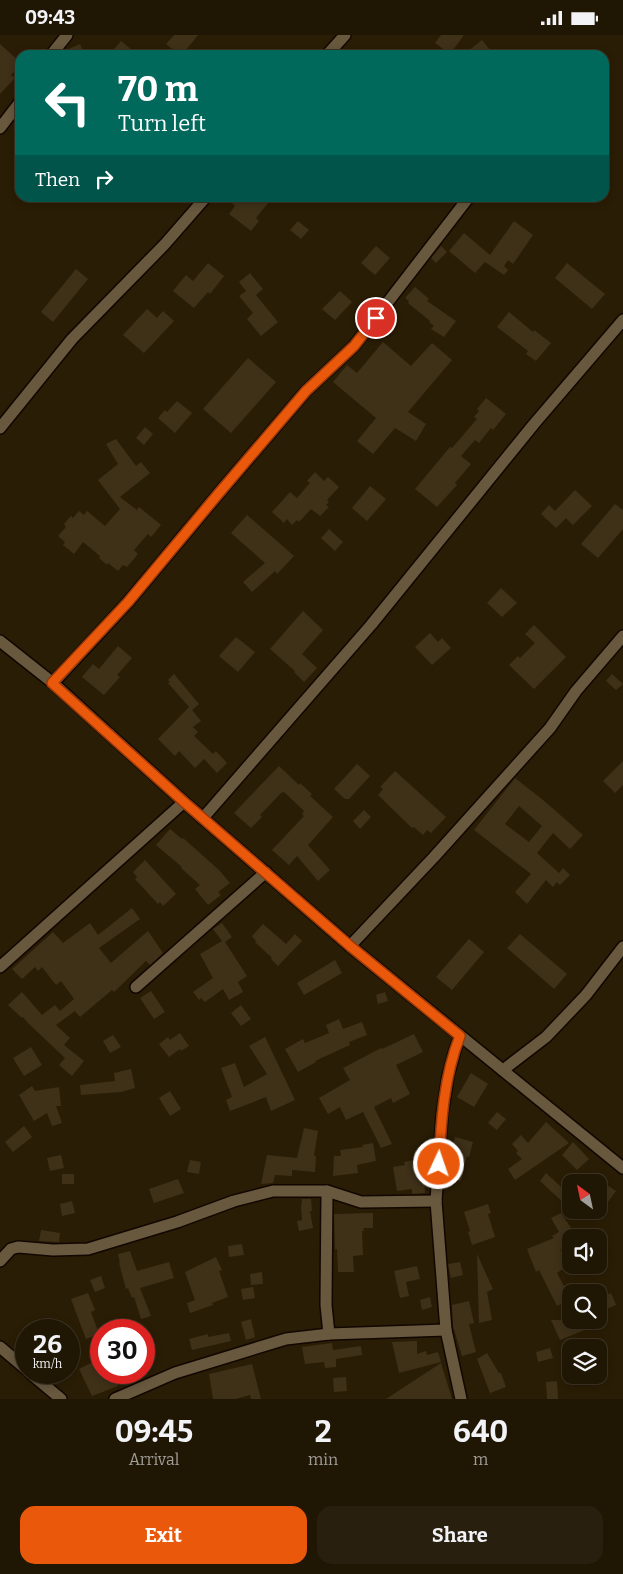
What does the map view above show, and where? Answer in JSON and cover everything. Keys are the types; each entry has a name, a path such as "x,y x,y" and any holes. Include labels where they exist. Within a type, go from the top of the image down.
{"street":[{"path":"55,50 67,35"},
{"path":"332,50 345,35"},
{"path":"0,128 15,108"},
{"path":"0,428 72,339 165,244 202,202"},
{"path":"52,683 128,602 306,391 354,346 465,202"},
{"path":"203,818 371,625 534,424 623,320"},
{"path":"350,946 454,835 550,728 576,691 623,636"},
{"path":"0,641 52,683 184,802 350,946 623,1168"},
{"path":"0,967 184,802"},
{"path":"136,987 266,873"},
{"path":"503,1069 546,1037 586,995 623,947"},
{"path":"460,1036 448,1076 442,1115 436,1201 446,1330 462,1399"},
{"path":"0,1261 11,1249 18,1247 53,1251 88,1249 177,1222 254,1195 273,1191 327,1191 361,1201 436,1201"},
{"path":"327,1191 326,1305 329,1334"},
{"path":"115,1399 175,1373 286,1339 329,1334 446,1330"},
{"path":"0,1347 15,1360"},
{"path":"44,1384 62,1399"}],"building":[{"path":"174,35 198,35 186,50 174,50 166,44"},
{"path":"441,35 464,35 453,50 445,50 435,43"},
{"path":"482,40 490,50 469,50"},
{"path":"121,41 132,50 113,50"},
{"path":"0,44 15,58 15,71 11,75 15,78 0,94"},
{"path":"80,44 83,50 66,50"},
{"path":"269,202 256,218 259,221 251,231 229,214 235,206 232,203"},
{"path":"298,221 309,230 301,239 290,230"},
{"path":"514,221 533,235 513,264 508,260 504,266 508,270 504,275 485,262 475,273 449,251 464,233 490,255"},
{"path":"376,246 390,258 375,275 361,263"},
{"path":"441,246 447,252 436,263 431,258"},
{"path":"208,263 224,276 210,294 208,292 194,308 173,291 186,275 193,281"},
{"path":"567,263 605,294 592,309 555,278"},
{"path":"76,269 88,279 53,322 41,312"},
{"path":"250,273 263,289 256,295 278,322 261,336 247,319 253,313 239,296 246,291 239,282"},
{"path":"415,287 429,299 427,301 456,321 444,337 431,329 434,326 430,321 408,303 409,301 405,298"},
{"path":"340,291 352,302 335,320 322,309"},
{"path":"147,309 157,318 163,311 174,321 144,353 123,335"},
{"path":"509,312 533,332 534,330 551,343 536,361 526,354 528,351 497,327"},
{"path":"383,342 411,366 432,343 452,360 408,412 426,424 416,441 395,428 373,454 357,441 376,418 333,382 347,365 357,373"},
{"path":"248,358 276,382 231,433 203,409"},
{"path":"486,398 506,414 493,430 491,428 479,443 475,440 461,456 471,464 455,483 457,485 437,507 415,489 450,447 452,448 477,419 474,417 479,411 477,409"},
{"path":"177,401 192,413 175,433 158,418 165,410 167,412"},
{"path":"145,427 153,434 144,445 136,438"},
{"path":"116,439 136,466 141,462 150,473 120,497 137,510 139,507 161,525 151,537 148,534 134,550 138,554 127,567 123,565 118,571 108,563 107,565 99,558 100,556 83,542 74,554 63,545 65,542 58,536 66,527 64,524 79,511 84,515 87,511 105,526 120,509 98,480 118,464 106,444"},
{"path":"315,472 324,481 328,477 339,487 327,500 329,502 326,505 329,507 320,516 311,509 299,522 297,520 292,525 287,519 284,523 272,512 290,492 297,498 310,483 307,481"},
{"path":"370,486 386,499 367,521 352,508"},
{"path":"575,490 592,506 573,525 566,518 556,528 541,514 549,505 555,511"},
{"path":"615,504 623,510 623,529 598,558 581,544"},
{"path":"247,515 294,556 277,574 275,571 252,592 243,582 265,563 231,533"},
{"path":"329,529 343,542 335,551 321,538"},
{"path":"501,588 517,603 502,617 487,603"},
{"path":"303,611 323,630 302,654 317,668 304,682 295,671 270,649"},
{"path":"534,625 566,657 534,689 509,665 518,656 520,658 535,643 525,634"},
{"path":"430,633 438,642 442,638 451,648 432,665 415,647"},
{"path":"236,637 255,652 238,672 219,656"},
{"path":"118,646 132,658 117,675 120,677 104,695 82,677 93,664 99,669"},
{"path":"174,674 199,704 192,710 201,721 193,727 198,732 194,736 213,754 216,751 227,763 217,773 204,759 195,768 179,751 175,756 158,739 189,707 168,683 170,682 168,680"},
{"path":"612,674 623,684 616,690 606,681"},
{"path":"623,761 623,785 615,793 603,781"},
{"path":"357,764 370,776 349,799 345,799 334,789"},
{"path":"279,766 299,785 300,783 312,794 310,796 333,817 308,845 330,870 318,881 297,856 289,865 272,850 304,816 302,814 304,811 284,792 260,815 262,817 251,828 234,813"},
{"path":"395,771 446,817 431,833 427,830 423,835 414,827 412,828 378,795 383,789 380,787"},
{"path":"515,778 583,835 570,849 553,833 537,853 559,873 563,868 570,875 560,885 557,882 553,887 546,880 527,904 515,892 531,874 474,830","holes":["519,806 542,826 529,842 505,824"]},
{"path":"364,810 371,817 360,829 353,821"},
{"path":"170,829 219,870 230,883 218,892 221,895 208,905 195,889 200,885 156,845"},
{"path":"145,860 176,894 163,906 160,902 158,904 135,879 137,877 133,872"},
{"path":"132,908 140,919 99,948 111,963 148,931 163,953 150,965 146,961 114,992 112,990 80,1017 75,1011 56,1025 70,1038 64,1045 84,1061 72,1076 59,1065 65,1058 8,1005 22,992 42,1015 55,1005 60,1011 74,999 61,981 56,985 42,967 38,971 35,967 22,979 12,969 53,932 63,943 90,923 98,935"},
{"path":"222,923 232,937 225,942 247,976 238,982 243,992 229,1000 223,989 205,1002 201,998 199,1000 193,992 213,978 200,954 222,941 213,929"},
{"path":"263,924 286,944 295,934 302,941 278,966 255,942 252,936"},
{"path":"520,934 567,974 554,989 507,948"},
{"path":"469,939 484,952 452,990 436,977"},
{"path":"335,960 342,973 304,995 297,983"},
{"path":"151,991 165,1012 154,1019 140,998"},
{"path":"385,992 388,1001 378,1004 376,995"},
{"path":"241,1005 251,1019 241,1026 231,1013"},
{"path":"339,1019 343,1029 362,1022 367,1035 349,1042 350,1045 315,1061 298,1072 285,1049 303,1039 305,1043 329,1033 326,1025"},
{"path":"180,1033 189,1046 181,1051 180,1049 169,1057 159,1044 168,1037 170,1040"},
{"path":"414,1034 423,1052 396,1065 410,1094 393,1103 391,1098 374,1107 392,1144 381,1148 363,1112 346,1120 340,1107 328,1114 319,1098 350,1080 343,1068 381,1048"},
{"path":"113,1035 121,1047 110,1053 103,1041"},
{"path":"265,1037 295,1100 271,1111 266,1097 230,1111 226,1100 232,1097 221,1068 235,1063 244,1087 267,1074 249,1046"},
{"path":"31,1047 42,1065 24,1076 13,1058"},
{"path":"131,1069 135,1088 121,1092 81,1095 80,1085 115,1081 114,1073"},
{"path":"471,1073 488,1084 474,1107 457,1097"},
{"path":"32,1086 35,1091 59,1087 61,1106 56,1106 62,1123 52,1126 47,1113 34,1121 19,1095"},
{"path":"170,1091 181,1109 170,1116 159,1098"},
{"path":"497,1112 506,1119 497,1130 488,1123"},
{"path":"546,1122 569,1143 515,1180 508,1169 522,1159 516,1153 518,1151 512,1144 521,1135 528,1143"},
{"path":"24,1126 32,1137 13,1152 5,1142"},
{"path":"304,1128 318,1131 314,1156 316,1156 315,1172 292,1170 292,1176 275,1175 273,1183 261,1184 267,1155 297,1158"},
{"path":"455,1137 473,1142 469,1157 467,1156 461,1181 448,1178 454,1153 451,1152"},
{"path":"573,1142 589,1159 577,1170 562,1155"},
{"path":"373,1143 376,1161 357,1165 358,1173 333,1176 334,1156 341,1156 340,1150 363,1147 362,1145"},
{"path":"61,1155 64,1168 50,1171 47,1158"},
{"path":"429,1157 431,1168 424,1170 425,1193 412,1194 412,1189 397,1191 393,1167 405,1165 404,1162"},
{"path":"190,1160 201,1162 199,1174 187,1172"},
{"path":"546,1173 562,1188 562,1201 540,1181"},
{"path":"62,1174 74,1174 74,1184 62,1184"},
{"path":"178,1179 184,1193 154,1203 149,1189"},
{"path":"608,1186 616,1191 608,1202"},
{"path":"302,1199 311,1199 312,1211 310,1211 313,1228 299,1231 297,1221 302,1220"},
{"path":"72,1201 75,1213 62,1216 60,1204"},
{"path":"488,1204 491,1213 488,1214 495,1237 472,1245 464,1212"},
{"path":"373,1213 373,1228 363,1228 364,1231 362,1231 363,1255 353,1256 354,1272 338,1272 334,1214"},
{"path":"561,1213 562,1219 565,1219 572,1229 562,1229 562,1248 560,1250 562,1253 562,1270 557,1273 563,1284 562,1304 557,1306 539,1270 536,1272 527,1249 554,1238 552,1236 559,1232 551,1218"},
{"path":"41,1230 60,1233 59,1242 39,1241"},
{"path":"242,1244 244,1255 229,1257 228,1246"},
{"path":"130,1251 137,1271 169,1262 174,1278 140,1288 151,1316 141,1319 134,1297 132,1298 128,1288 126,1289 118,1254"},
{"path":"477,1254 493,1289 487,1292 492,1320 479,1323"},
{"path":"216,1257 222,1270 219,1271 228,1297 212,1303 213,1305 190,1313 187,1303 195,1300 185,1272"},
{"path":"460,1262 463,1275 451,1278 448,1264"},
{"path":"417,1266 420,1279 406,1282 409,1296 400,1298 394,1271"},
{"path":"262,1272 263,1284 251,1285 250,1274"},
{"path":"101,1276 105,1288 95,1292 90,1280"},
{"path":"253,1287 255,1298 243,1300 241,1289"},
{"path":"88,1293 95,1310 91,1312 94,1319 90,1319 90,1337 86,1339 71,1299"},
{"path":"611,1293 616,1305 607,1309 607,1295"},
{"path":"430,1297 432,1307 422,1310 420,1300"},
{"path":"469,1301 474,1323 469,1324 476,1352 462,1356 453,1326 452,1305"},
{"path":"251,1319 255,1337 246,1340 241,1322"},
{"path":"551,1320 562,1320 562,1329 587,1329 562,1339 560,1340"},
{"path":"229,1333 231,1341 192,1350 189,1339 208,1334 208,1337"},
{"path":"417,1341 417,1354 426,1351 427,1355 438,1352 441,1362 399,1373 392,1342"},
{"path":"332,1343 333,1350 361,1346 362,1355 336,1359 336,1367 325,1368 324,1362 305,1364 302,1347"},
{"path":"550,1348 553,1358 538,1362 536,1352"},
{"path":"487,1353 499,1373 501,1373 506,1387 490,1393 477,1359"},
{"path":"441,1363 452,1399 386,1399"},
{"path":"90,1364 90,1384 117,1384 118,1386 92,1396 80,1368"},
{"path":"252,1364 261,1399 251,1399 250,1395 236,1399 213,1399 209,1374"},
{"path":"346,1377 347,1391 334,1392 333,1378"},
{"path":"557,1381 558,1399 547,1399 546,1382"}],"route":[{"path":"376,318 354,346 306,391 128,602 52,683 184,802 350,946 460,1036 448,1076 442,1115 439,1164"}]}
